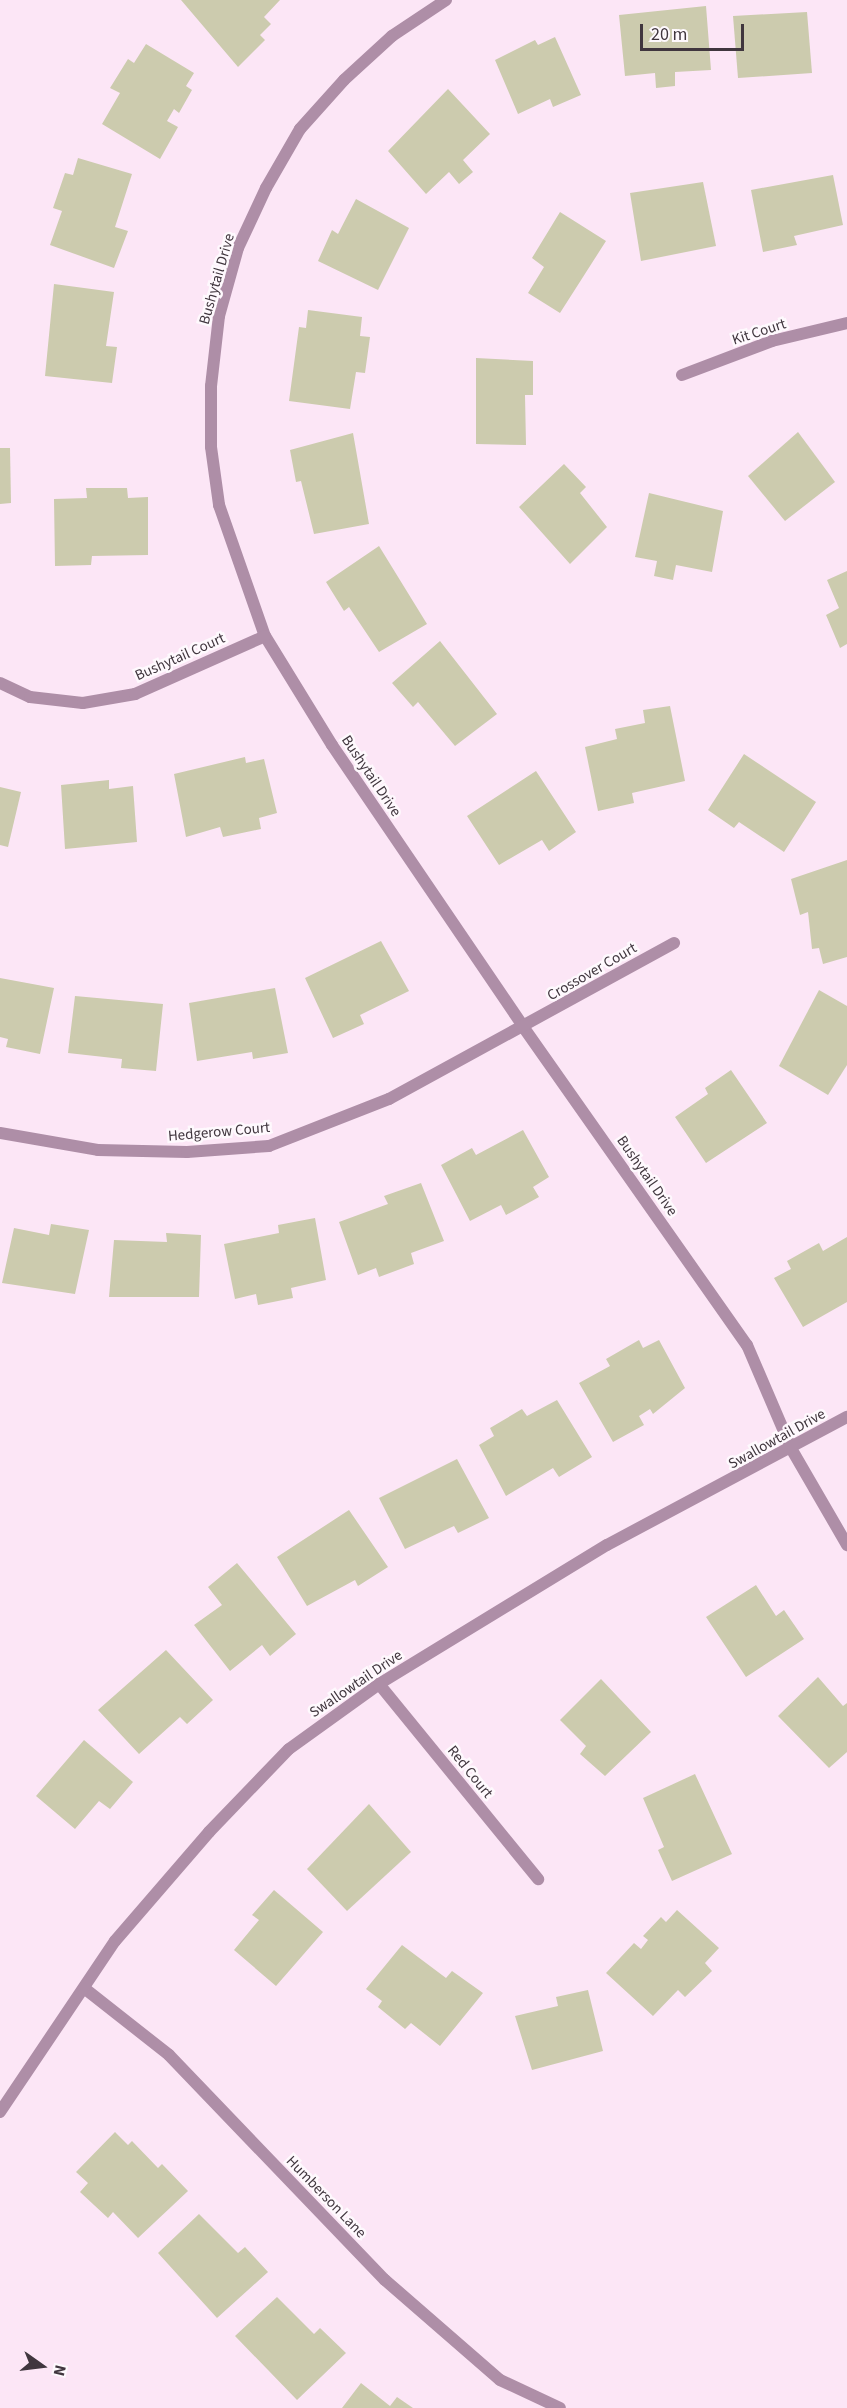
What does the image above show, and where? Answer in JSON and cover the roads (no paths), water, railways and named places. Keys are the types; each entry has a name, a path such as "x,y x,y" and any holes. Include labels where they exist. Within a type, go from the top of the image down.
{"street":[{"name":"Bushytail Drive","path":"446,0 392,36 344,80 300,129 266,188 235,260 219,316 211,386 211,447 219,505 265,636 332,745 524,1028 747,1345 792,1450 847,1545"},
{"name":"Kit Court","path":"682,375 772,341 847,323"},
{"name":"Bushytail Court","path":"0,683 30,697 83,703 135,694 265,636"},
{"name":"Crossover Court","path":"524,1028 674,943"},
{"name":"Hedgerow Court","path":"0,1133 98,1150 187,1152 269,1146 389,1099 524,1028"},
{"name":"Swallowtail Drive","path":"0,2112 123,1932 209,1832 281,1757 379,1684 607,1545 792,1450 847,1418"},
{"name":"Red Court","path":"379,1684 538,1879"},
{"name":"Humberson Lane","path":"84,1988 169,2055 385,2280 500,2380 560,2408"}]}
